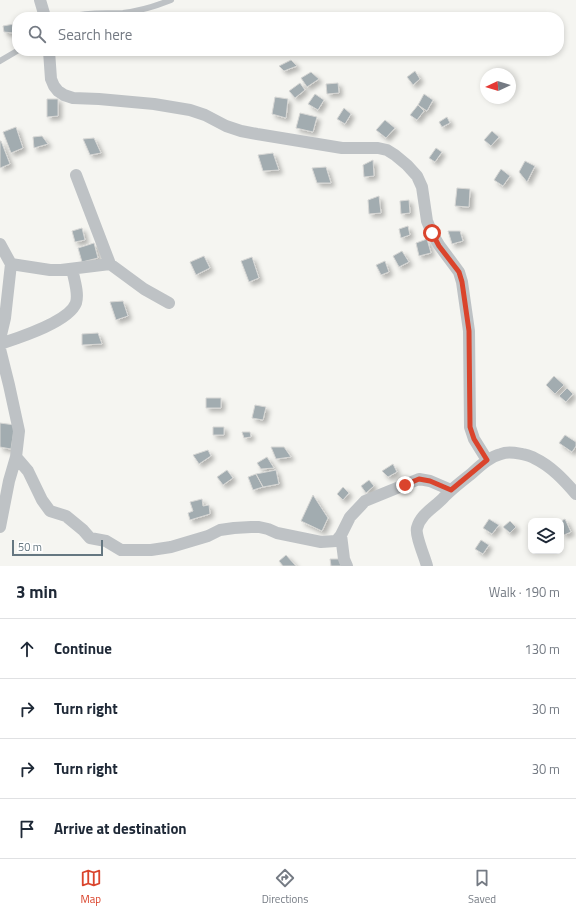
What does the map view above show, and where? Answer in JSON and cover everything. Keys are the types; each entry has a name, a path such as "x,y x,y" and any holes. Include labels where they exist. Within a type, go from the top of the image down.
{"street":[{"path":"40,0 44,12"},
{"path":"49,56 51,79 54,86 64,95 73,98 154,104 190,110 241,131 342,148 378,148 387,150 407,165 417,176 422,187 427,221 432,233 439,246 459,272 462,282 469,331 470,427 474,439 487,460"},
{"path":"76,175 110,264 144,289 169,303"},
{"path":"0,244 11,264 5,318 0,339"},
{"path":"11,264 50,270 110,264"},
{"path":"0,344 50,325 71,310 76,304 77,295 72,269"},
{"path":"0,349 10,385 19,430 16,457 9,481 0,527"},
{"path":"428,566 418,538 417,528 423,516 487,460 502,453 514,452 533,457 545,464 562,478 576,494"},
{"path":"16,457 28,471 42,500 50,511 66,516 90,538 106,541 121,550 132,551 151,550 171,546 208,536 220,530 245,527 259,527 277,533 321,542 336,541 341,535 350,517 365,501 371,498 419,479 430,481 451,490"},
{"path":"341,535 344,559 347,566"}],"lane":[{"path":"129,12 142,10 171,0"},
{"path":"0,61 12,54"}],"building":[{"path":"12,24 12,33 4,32 3,26"},
{"path":"291,60 297,66 284,71 279,66"},
{"path":"415,71 420,79 413,85 407,77"},
{"path":"311,72 319,79 307,87 301,78"},
{"path":"300,83 305,90 295,98 289,91"},
{"path":"338,83 339,93 327,94 326,84"},
{"path":"315,94 324,100 318,110 308,104"},
{"path":"424,94 433,100 427,111 418,105"},
{"path":"275,97 288,99 286,118 272,114"},
{"path":"47,99 58,99 58,116 47,117"},
{"path":"418,105 424,111 417,120 410,115"},
{"path":"344,108 351,114 345,124 337,119"},
{"path":"300,113 317,117 313,132 296,128"},
{"path":"447,117 450,123 442,127 439,122"},
{"path":"385,120 395,128 386,138 376,130"},
{"path":"16,127 23,148 11,153 3,132"},
{"path":"492,131 499,137 491,146 484,140"},
{"path":"42,136 48,144 34,148 33,137"},
{"path":"94,138 101,153 90,155 83,139"},
{"path":"0,141 10,164 0,168"},
{"path":"436,148 442,152 435,162 429,158"},
{"path":"273,153 279,170 263,171 258,155"},
{"path":"373,160 374,176 364,177 363,165"},
{"path":"525,161 535,166 527,182 519,172"},
{"path":"326,167 331,183 317,183 312,168"},
{"path":"501,169 510,176 503,186 494,180"},
{"path":"457,188 470,189 469,207 455,206"},
{"path":"379,196 381,213 369,214 368,200"},
{"path":"409,200 410,213 401,214 400,201"},
{"path":"408,226 410,235 401,238 399,229"},
{"path":"82,228 85,240 75,242 72,231"},
{"path":"448,231 460,231 463,241 452,244"},
{"path":"427,239 431,253 419,256 416,243"},
{"path":"94,243 98,258 82,262 78,248"},
{"path":"402,251 409,262 399,267 393,256"},
{"path":"204,256 210,268 196,275 190,262"},
{"path":"252,257 259,278 249,282 241,261"},
{"path":"385,261 389,272 381,275 376,265"},
{"path":"123,301 128,316 116,320 110,302"},
{"path":"98,333 102,344 82,345 82,334"},
{"path":"554,376 564,385 555,394 546,385"},
{"path":"567,388 573,394 566,402 559,396"},
{"path":"206,398 221,398 221,408 206,408"},
{"path":"255,405 266,407 263,420 252,418"},
{"path":"0,423 15,425 11,449 0,447"},
{"path":"213,427 224,427 224,435 213,435"},
{"path":"242,432 250,432 251,437 244,438"},
{"path":"565,435 576,442 576,446 572,452 559,443"},
{"path":"271,447 284,447 291,457 276,459"},
{"path":"208,450 211,456 199,464 193,455"},
{"path":"267,457 274,468 261,469 257,463"},
{"path":"393,464 397,472 388,477 382,471"},
{"path":"227,470 233,478 223,485 217,477"},
{"path":"276,470 279,484 263,487 256,474"},
{"path":"256,474 263,487 253,490 248,477"},
{"path":"369,480 374,486 366,493 361,486"},
{"path":"343,487 349,493 343,500 337,494"},
{"path":"313,495 328,518 322,531 301,521"},
{"path":"202,499 203,506 209,505 210,514 190,520 188,513 193,511 190,502"},
{"path":"489,519 499,525 492,534 483,528"},
{"path":"564,520 571,532 564,535"},
{"path":"510,521 516,527 510,533 503,527"},
{"path":"481,540 489,545 483,554 475,549"},
{"path":"286,555 296,566 283,566 279,561"},
{"path":"330,559 339,559 341,566 331,566"}],"route":[{"path":"405,485 419,479 430,481 451,490 487,460 474,439 470,427 469,331 462,282 459,272 439,246 432,233"}]}
